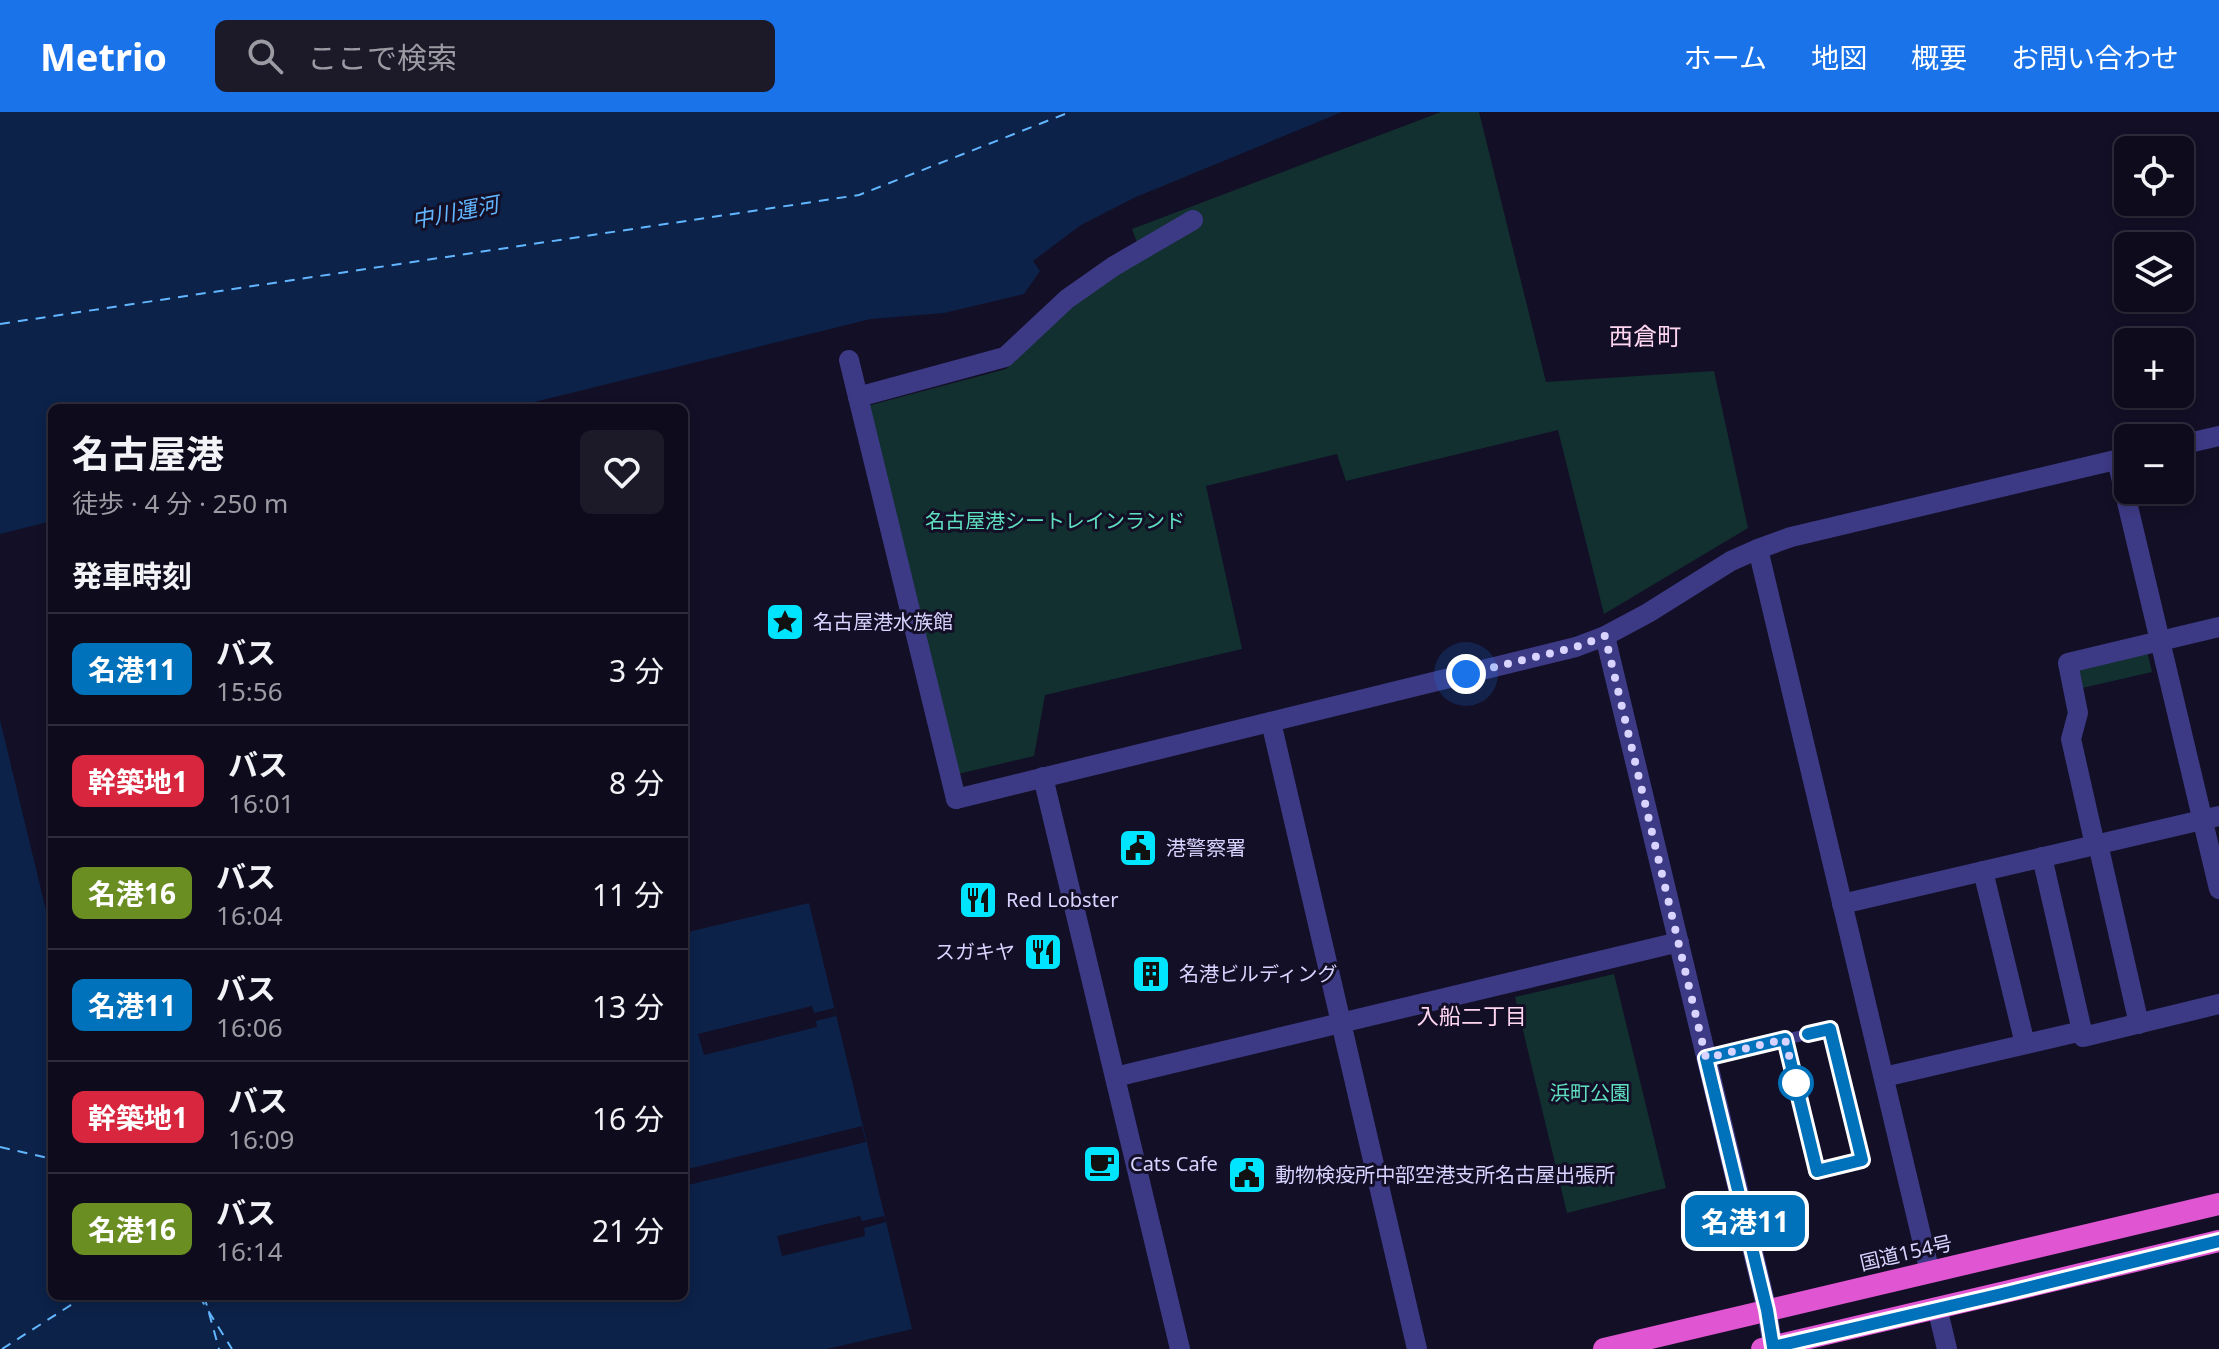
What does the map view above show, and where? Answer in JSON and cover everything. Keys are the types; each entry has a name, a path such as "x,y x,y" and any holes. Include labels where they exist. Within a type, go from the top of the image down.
{"highway":[{"name":"国道154号","path":"1604,1349 2219,1204"},
{"path":"1769,1348 2219,1241"}],"street":[{"path":"858,397 1005,357 1067,299 1114,266 1193,220"},
{"path":"849,360 956,799 1576,647 1605,636 1648,613 1731,561 1791,537 2114,460"},
{"path":"2194,442 2219,436"},
{"path":"2132,504 2160,641 2211,818 2219,889"},
{"path":"1758,549 1930,1273"},
{"path":"2139,1024 2071,739 2078,713 2068,663 2219,627"},
{"path":"1605,636 1767,1310 1769,1348"},
{"path":"1271,722 1417,1349"},
{"path":"1043,777 1180,1349"},
{"path":"1842,904 2211,818"},
{"path":"2042,857 2083,1037 2219,1004"},
{"path":"1983,871 2025,1044"},
{"path":"1115,1077 1679,942"},
{"path":"1884,1077 2082,1031"},
{"path":"1937,1307 1947,1349"}],"lane":[{"path":"1706,1058 1785,1039 1830,1029 1862,1160 1817,1171 1785,1039"}],"green space":[{"name":"名古屋港シートレインランド","path":"1441,112 1479,112 1546,382 1714,371 1748,528 1604,614 1558,430 1346,481 1337,454 1206,486 1242,649 1045,695 1034,756 958,774 867,406 1006,369 1062,314 1139,248 1132,229"},
{"path":"2147,651 2152,672 2078,689 2076,671"},
{"name":"浜町公園","path":"1614,974 1666,1188 1567,1213 1515,997"}],"water":[{"name":"中川運河","path":"0,112 1342,112 1136,197 1081,225 1033,261 1040,271 1024,294 944,313 871,319 526,404 48,404 48,522 0,534"},
{"path":"0,720 48,918 48,1300 688,1300 688,932 809,903 912,1329 827,1349 0,1349"}],"pier":[{"path":"812,1006 814,1013 834,1008 836,1016 816,1021 817,1027 704,1055 698,1034"},
{"path":"862,1126 866,1142 688,1185 688,1169"},
{"path":"860,1216 862,1221 884,1216 886,1222 864,1228 865,1236 782,1256 777,1236"}],"ferry route":[{"path":"0,324 859,195 1070,112"},
{"path":"0,1147 48,1158"},
{"path":"2,1349 79,1300"},
{"path":"201,1300 232,1349"},
{"path":"205,1300 207,1306"},
{"path":"209,1313 219,1349"}],"bus line":[{"name":"名港11","path":"1808,1034 1830,1029 1862,1160 1817,1171 1785,1039 1706,1058 1767,1310 1773,1347 2219,1241"}],"place":[{"name":"名古屋港水族館","path":"785,622"},
{"name":"港警察署","path":"1138,848"},
{"name":"Red Lobster","path":"978,900"},
{"name":"スガキヤ","path":"1043,952"},
{"name":"名港ビルディング","path":"1151,974"},
{"name":"Cats Cafe","path":"1102,1164"},
{"name":"動物検疫所中部空港支所名古屋出張所","path":"1247,1175"}],"district":[{"name":"西倉町","path":"1645,337"},
{"name":"入船二丁目","path":"1472,1016"}],"route":[{"path":"1466,674 1576,647 1605,636 1706,1058 1785,1039 1798,1092 1796,1083"}]}
